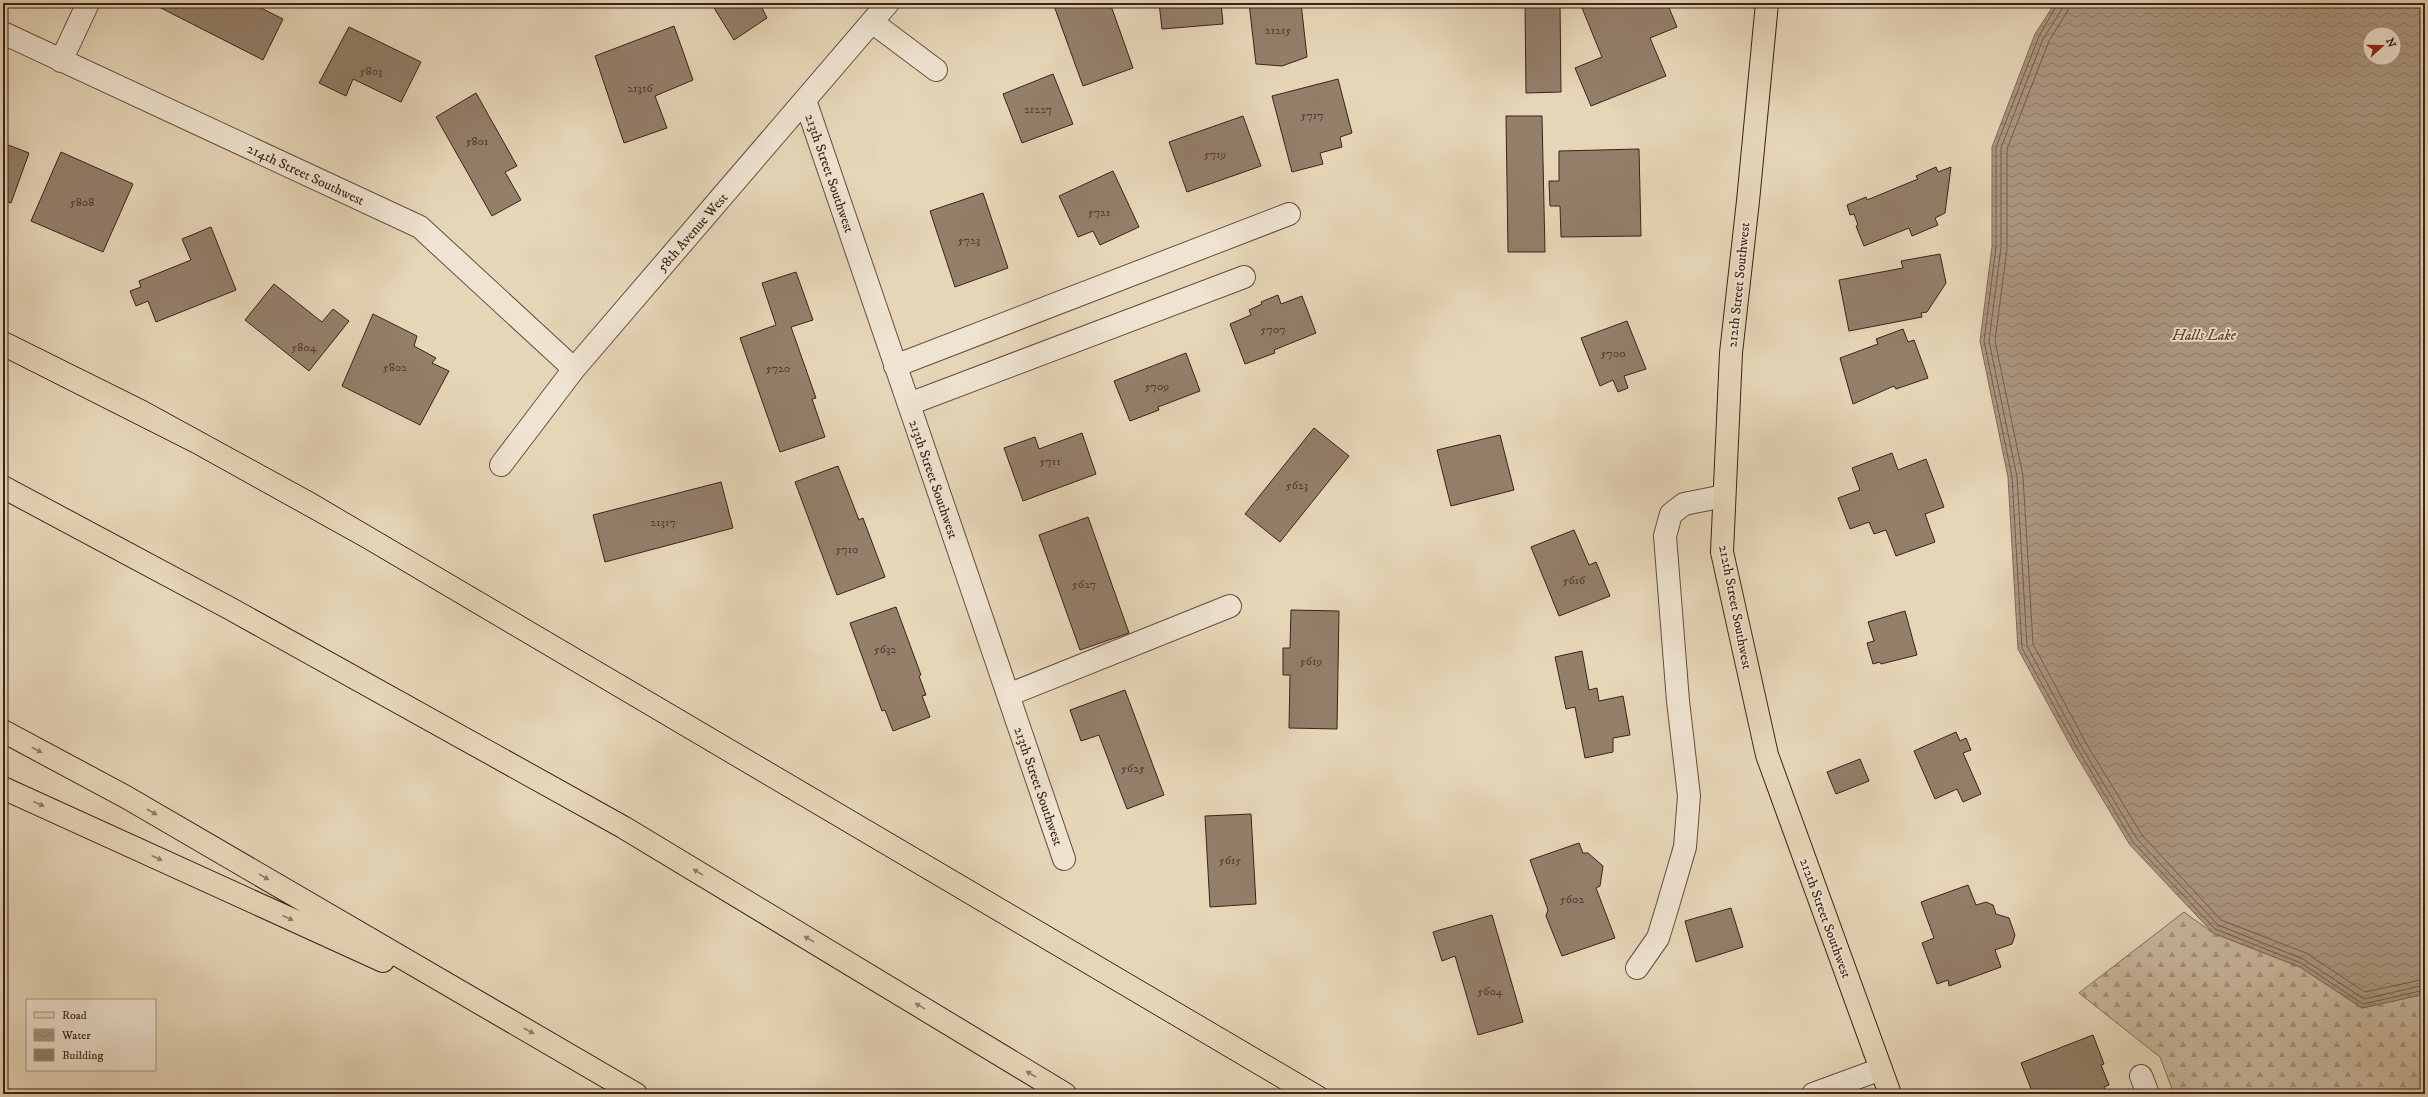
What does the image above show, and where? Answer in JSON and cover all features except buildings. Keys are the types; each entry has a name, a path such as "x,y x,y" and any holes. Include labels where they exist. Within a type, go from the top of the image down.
{"main road":[{"name":"212th Street Southwest","path":"1766,3 1748,201 1730,353 1722,552 1767,755 1890,1094"},
{"path":"3,487 231,609 624,827 1065,1094"},
{"path":"3,732 126,797 636,1094"},
{"path":"3,788 496,1012"}],"street":[{"path":"61,61 88,3"},
{"name":"58th Avenue West","path":"501,465 574,369 888,3"},
{"path":"872,22 936,70"},
{"name":"214th Street Southwest","path":"3,32 61,61 420,227 574,369"},
{"name":"213th Street Southwest","path":"805,100 1064,858"},
{"path":"895,366 1289,214"},
{"path":"909,404 1244,277"},
{"path":"1636,968 1658,938 1685,848 1689,796 1678,701 1664,536 1671,514 1684,504 1724,496"},
{"path":"1008,695 1230,606"},
{"path":"1813,1094 1881,1069"}],"green space":[{"path":"2184,912 2213,933 2300,967 2362,1008 2425,994 2425,1094 2174,1094 2160,1057 2079,993"}],"water":[{"name":"Halls Lake","path":"2055,3 2425,3 2425,994 2362,1008 2300,967 2213,933 2130,845 2073,750 2018,649 2008,477 1980,341 1992,247 1992,147 2035,34"}],"tram line":[{"path":"3,330 146,401 314,493 1335,1094"},
{"path":"3,357 193,453 362,547 1289,1094"}]}
